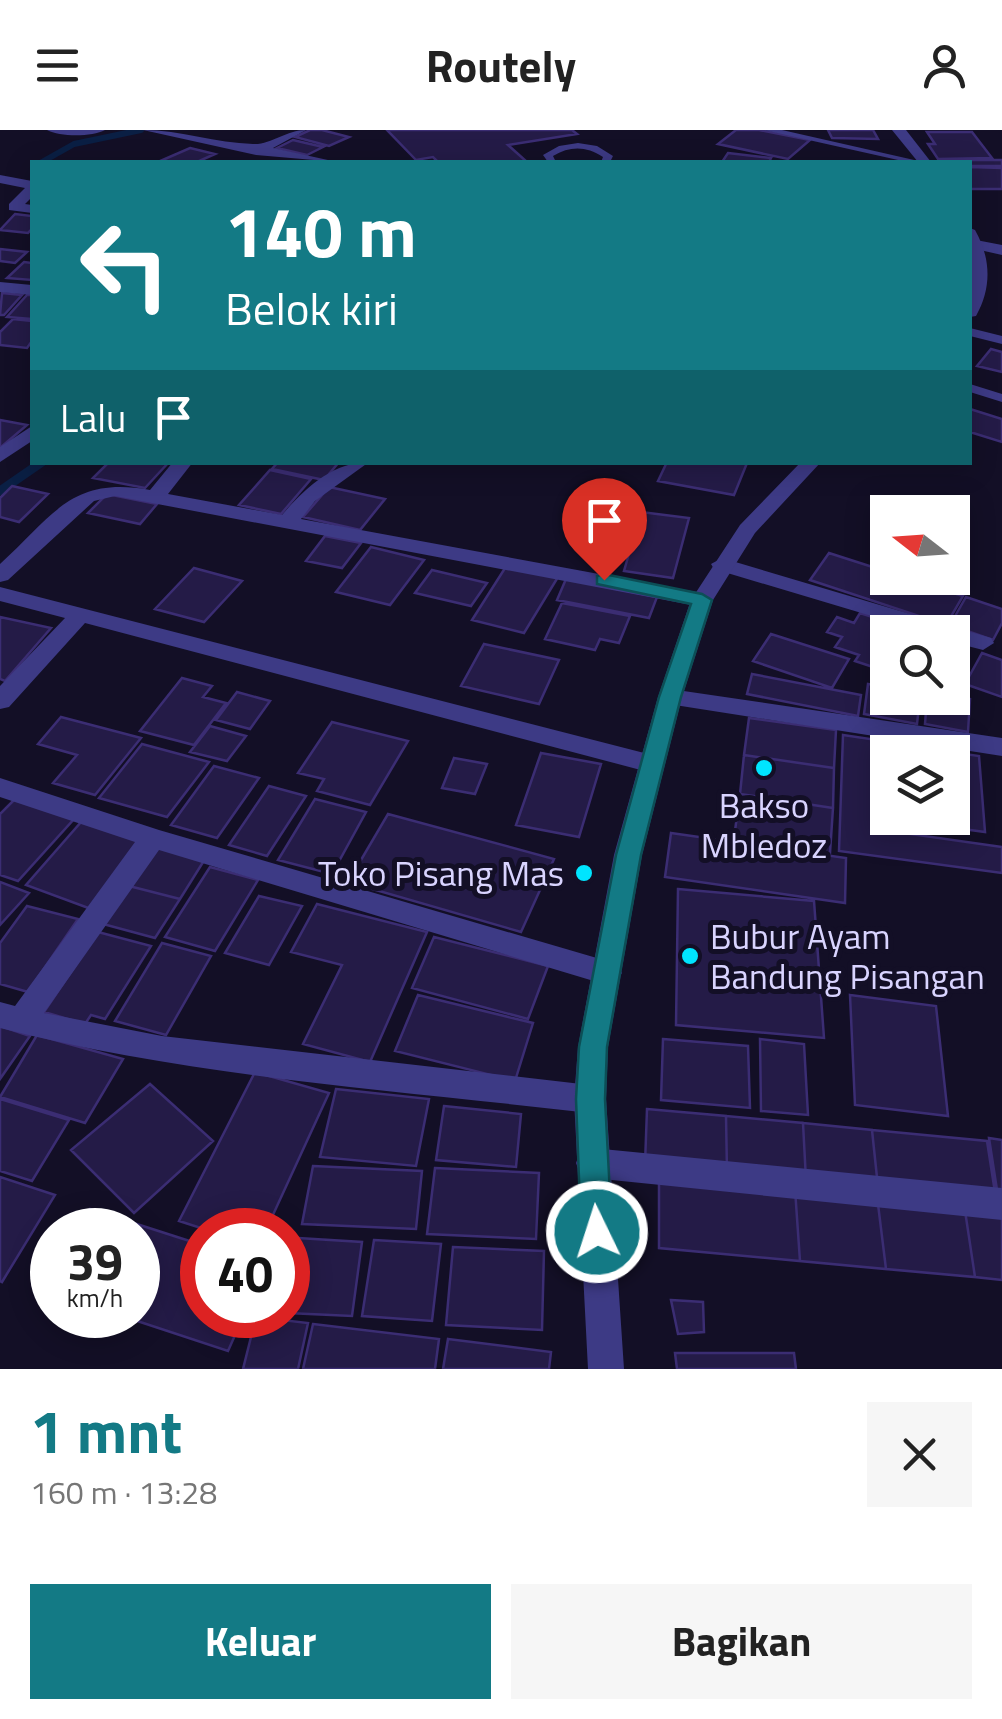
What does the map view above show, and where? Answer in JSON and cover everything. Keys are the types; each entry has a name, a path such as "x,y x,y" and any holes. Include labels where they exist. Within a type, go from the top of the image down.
{"street":[{"path":"54,130 98,130"},
{"path":"150,130 317,160"},
{"path":"256,151 299,130"},
{"path":"899,130 920,160"},
{"path":"0,179 30,186"},
{"path":"30,189 14,207 30,209"},
{"path":"972,307 981,283 975,267 973,239 1002,250"},
{"path":"0,287 30,290"},
{"path":"0,456 30,434"},
{"path":"156,497 182,465"},
{"path":"288,520 308,497 356,465"},
{"path":"606,1369 590,1099 593,1047 628,855 670,697 702,600 722,564 770,502 809,465"},
{"path":"0,574 96,492 115,490 702,600"},
{"path":"722,564 891,615"},
{"path":"0,594 652,764"},
{"path":"0,701 80,615"},
{"path":"970,639 983,643"},
{"path":"670,697 1002,747"},
{"path":"0,787 153,838 607,973"},
{"path":"153,838 10,1018 162,1049 590,1099"},
{"path":"592,1163 1002,1204"}],"lane":[{"path":"769,130 912,160"},
{"path":"551,160 551,152 574,146 600,150 605,160"},
{"path":"972,332 1002,340"},
{"path":"972,389 1002,398"}],"building":[{"path":"310,130 349,137 329,146 295,137"},
{"path":"387,130 572,130 577,134 508,145 525,160 416,160"},
{"path":"736,130 759,130 810,140 788,159 718,144"},
{"path":"828,130 873,130 878,139 832,138"},
{"path":"927,132 972,132 992,158 938,159 928,144 935,144"},
{"path":"293,140 323,147 307,155 277,148"},
{"path":"190,148 215,154 202,160 163,160"},
{"path":"728,153 771,158 770,160 723,160"},
{"path":"972,160 1002,160 1002,166 972,166"},
{"path":"972,167 1002,168 1002,189 972,189"},
{"path":"15,214 30,216 28,233 0,230"},
{"path":"0,249 27,252 15,263 0,261"},
{"path":"24,262 30,263 30,280 7,278"},
{"path":"2,293 22,295 0,315"},
{"path":"27,295 30,295 30,319 7,317"},
{"path":"13,319 30,321 30,344 27,348 0,345 0,332"},
{"path":"991,349 1002,352 1002,372 977,366"},
{"path":"972,410 1002,419 1002,442 972,433"},
{"path":"0,420 27,425 0,448"},
{"path":"106,465 166,465 145,488 93,478"},
{"path":"275,465 336,465 324,480 272,469"},
{"path":"666,465 746,465 734,495 658,481"},
{"path":"270,470 311,479 281,514 239,505"},
{"path":"12,486 48,494 19,522 0,517 0,498"},
{"path":"329,487 385,499 360,530 303,517"},
{"path":"107,494 157,504 140,524 88,513"},
{"path":"641,512 689,518 673,578 624,571"},
{"path":"325,536 361,543 342,568 306,561"},
{"path":"371,547 424,560 390,605 336,592"},
{"path":"829,553 870,566 870,595 963,596 952,615 916,615 810,580"},
{"path":"507,565 558,577 524,633 472,620"},
{"path":"194,568 242,581 204,622 155,609"},
{"path":"432,570 487,583 471,606 415,593"},
{"path":"566,579 657,597 649,618 557,600"},
{"path":"966,597 1002,609 1002,623 993,640 970,632 970,615 956,615"},
{"path":"562,603 630,616 619,643 600,639 595,650 545,639"},
{"path":"860,613 870,616 870,666 855,661 859,655 835,647 842,637 827,632 837,617 854,623"},
{"path":"0,617 51,628 5,681 0,679"},
{"path":"771,634 849,659 832,688 753,661"},
{"path":"484,644 559,660 539,704 461,686"},
{"path":"982,653 1002,660 1002,697 970,686 970,675"},
{"path":"752,674 861,695 858,716 747,694"},
{"path":"182,678 212,686 203,697 226,703 194,745 140,731"},
{"path":"868,684 870,715 918,715 917,724 864,714"},
{"path":"237,692 270,701 250,729 216,720"},
{"path":"926,715 969,715 968,732 925,724"},
{"path":"61,717 141,738 95,795 53,783 77,755 38,744"},
{"path":"749,718 836,730 834,768 744,755"},
{"path":"332,722 408,741 370,805 317,791 324,779 298,773"},
{"path":"210,726 246,736 227,761 190,752"},
{"path":"843,735 870,739 870,835 917,835 1002,847 1002,873 839,851"},
{"path":"142,744 209,762 167,817 99,798"},
{"path":"541,753 601,764 579,837 516,825"},
{"path":"744,755 834,768 833,808 740,794"},
{"path":"970,755 979,756 985,832 970,830"},
{"path":"454,758 487,764 475,794 442,788"},
{"path":"214,766 259,778 217,838 171,825"},
{"path":"269,786 306,796 267,856 229,845"},
{"path":"740,794 833,808 830,853 734,838"},
{"path":"15,799 74,819 18,881 0,875 0,814"},
{"path":"315,799 366,812 332,874 278,860"},
{"path":"388,814 554,859 521,932 348,882"},
{"path":"82,821 145,842 91,909 26,885"},
{"path":"671,833 846,858 845,903 665,877"},
{"path":"155,846 205,859 180,899 129,886"},
{"path":"210,867 258,880 215,951 165,937"},
{"path":"0,882 29,893 0,925"},
{"path":"129,886 180,899 155,938 103,924"},
{"path":"678,889 814,901 824,1038 676,1025"},
{"path":"259,896 302,906 269,965 225,953"},
{"path":"317,904 427,932 370,1062 303,1044 342,965 291,952"},
{"path":"27,906 78,919 28,992 0,984 0,943"},
{"path":"98,932 151,946 105,1019 91,1015 85,1024 44,1012"},
{"path":"434,937 548,966 528,1019 412,988"},
{"path":"162,943 211,956 166,1035 115,1021"},
{"path":"418,995 533,1023 515,1081 395,1051"},
{"path":"850,995 936,1006 948,1116 855,1105"},
{"path":"0,1026 30,1036 0,1079"},
{"path":"37,1035 123,1059 85,1123 0,1097"},
{"path":"663,1039 748,1046 750,1108 661,1100"},
{"path":"760,1039 804,1044 808,1115 761,1111"},
{"path":"255,1072 329,1093 276,1208 186,1208"},
{"path":"150,1084 213,1141 139,1208 129,1208 71,1150"},
{"path":"336,1089 429,1099 416,1166 320,1157"},
{"path":"0,1099 69,1120 32,1181 0,1171"},
{"path":"444,1106 521,1114 516,1167 436,1160"},
{"path":"647,1109 726,1116 727,1172 645,1164"},
{"path":"726,1116 803,1123 806,1180 727,1172"},
{"path":"803,1123 872,1130 878,1187 806,1180"},
{"path":"872,1130 987,1141 996,1199 878,1187"},
{"path":"989,1138 1002,1140 1002,1190 997,1190"},
{"path":"313,1166 422,1171 416,1229 310,1224 310,1208 305,1208"},
{"path":"435,1168 539,1173 536,1239 427,1234"},
{"path":"0,1177 55,1195 47,1208 30,1208 30,1236 0,1281"},
{"path":"659,1178 795,1189 800,1261 659,1248"},
{"path":"795,1189 877,1196 886,1269 800,1261"},
{"path":"877,1196 964,1204 975,1277 886,1269"},
{"path":"964,1204 1002,1208 1002,1280 975,1277"},
{"path":"160,1232 180,1238 180,1335 160,1329"},
{"path":"310,1239 362,1242 352,1316 310,1314"},
{"path":"374,1240 441,1244 432,1321 362,1316"},
{"path":"453,1247 544,1251 542,1330 446,1325"},
{"path":"671,1300 703,1302 704,1332 678,1334"},
{"path":"313,1324 439,1339 435,1369 303,1369"},
{"path":"189,1338 234,1338 228,1351"},
{"path":"251,1338 305,1338 298,1369 243,1369"},
{"path":"448,1339 551,1352 549,1369 443,1369"},
{"path":"675,1353 794,1353 796,1369 677,1369"}],"waterway":[{"path":"46,160 74,144 141,130"},
{"path":"0,491 38,465"}],"place":[{"name":"Bakso Mbledoz","path":"764,768"},
{"name":"Toko Pisang Mas","path":"584,873"},
{"name":"Bubur Ayam Bandung Pisangan","path":"690,956"}],"route":[{"path":"597,1232 590,1099 593,1047 628,855 670,697 702,600 604,580"}]}
